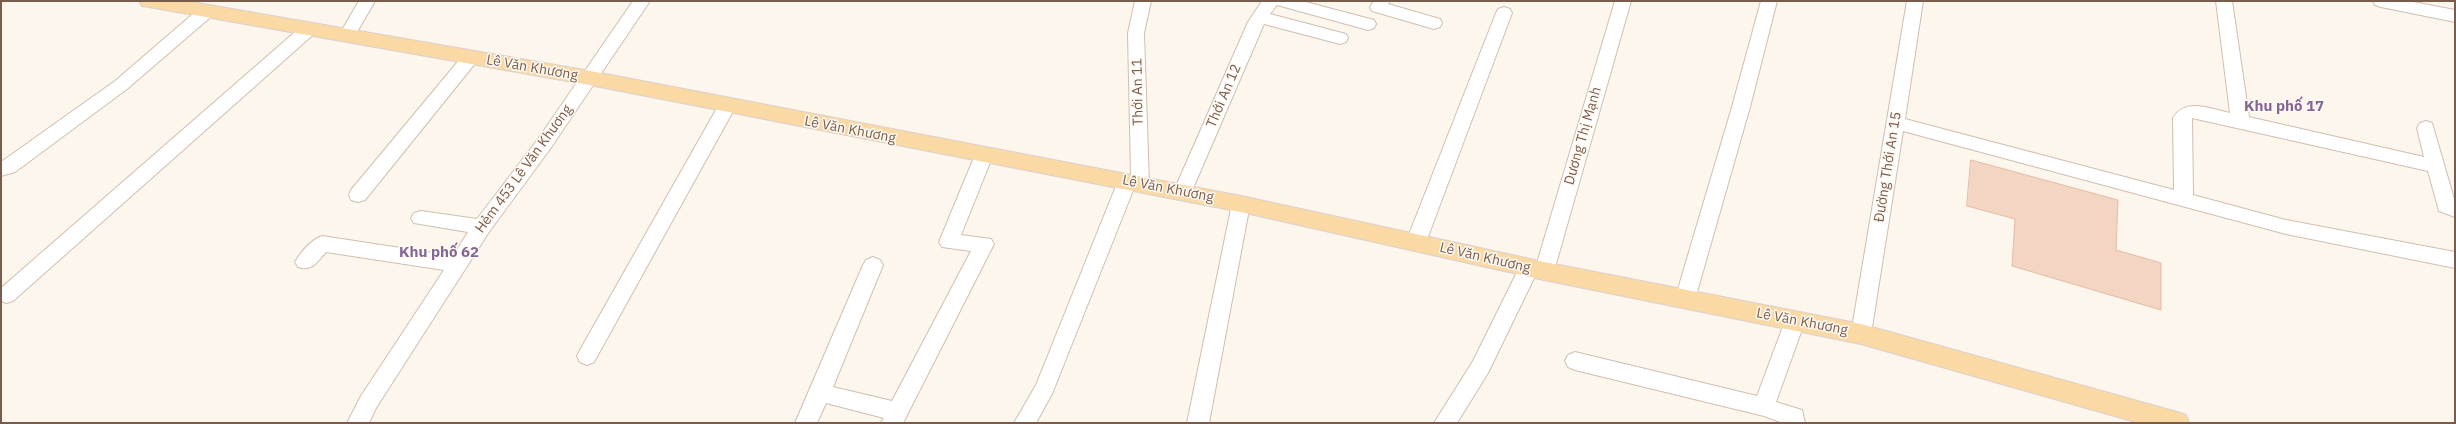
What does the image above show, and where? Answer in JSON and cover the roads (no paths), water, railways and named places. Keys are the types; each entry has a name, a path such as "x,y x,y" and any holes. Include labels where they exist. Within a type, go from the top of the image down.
{"main road":[{"name":"Lê Văn Khương","path":"150,1 590,78 727,106 1134,182 1241,204 1536,269 1861,334 2176,423"}],"street":[{"path":"347,35 367,1"},
{"name":"Hẻm 453 Lê Văn Khương","path":"358,423 368,402 457,264 482,227 544,144 642,1"},
{"name":"Thới An 11","path":"1134,182 1136,33 1143,1"},
{"name":"Thới An 12","path":"1182,193 1260,17 1271,1"},
{"path":"1281,1 1368,24"},
{"path":"1382,1 1378,7 1434,23"},
{"name":"Dương Thị Mạnh","path":"1445,423 1481,367 1536,269 1623,1"},
{"path":"1685,299 1741,107 1769,1"},
{"name":"Đường Thới An 15","path":"1861,334 1915,1"},
{"path":"2224,1 2240,120"},
{"path":"2381,1 2455,16"},
{"path":"1,169 8,167 121,85 207,11"},
{"path":"1416,242 1504,12"},
{"path":"1260,17 1340,38"},
{"path":"6,295 309,29"},
{"path":"358,195 471,57"},
{"path":"587,356 727,106"},
{"path":"2184,200 2183,116 2192,111 2240,120 2436,166"},
{"path":"1896,123 2286,227 2455,260"},
{"path":"2426,128 2446,206 2455,210"},
{"path":"820,394 895,418 984,244 949,242 984,155"},
{"path":"1025,423 1045,388 1134,182"},
{"path":"1198,423 1241,204"},
{"path":"421,218 482,227"},
{"path":"305,262 322,244 457,264"},
{"path":"806,423 820,394 873,265"},
{"path":"1764,407 1795,320"},
{"path":"1575,361 1764,407 1794,416 1794,423"}],"district":[{"name":"Khu phố 17","path":"2284,107"},
{"name":"Khu phố 62","path":"439,253"}]}
